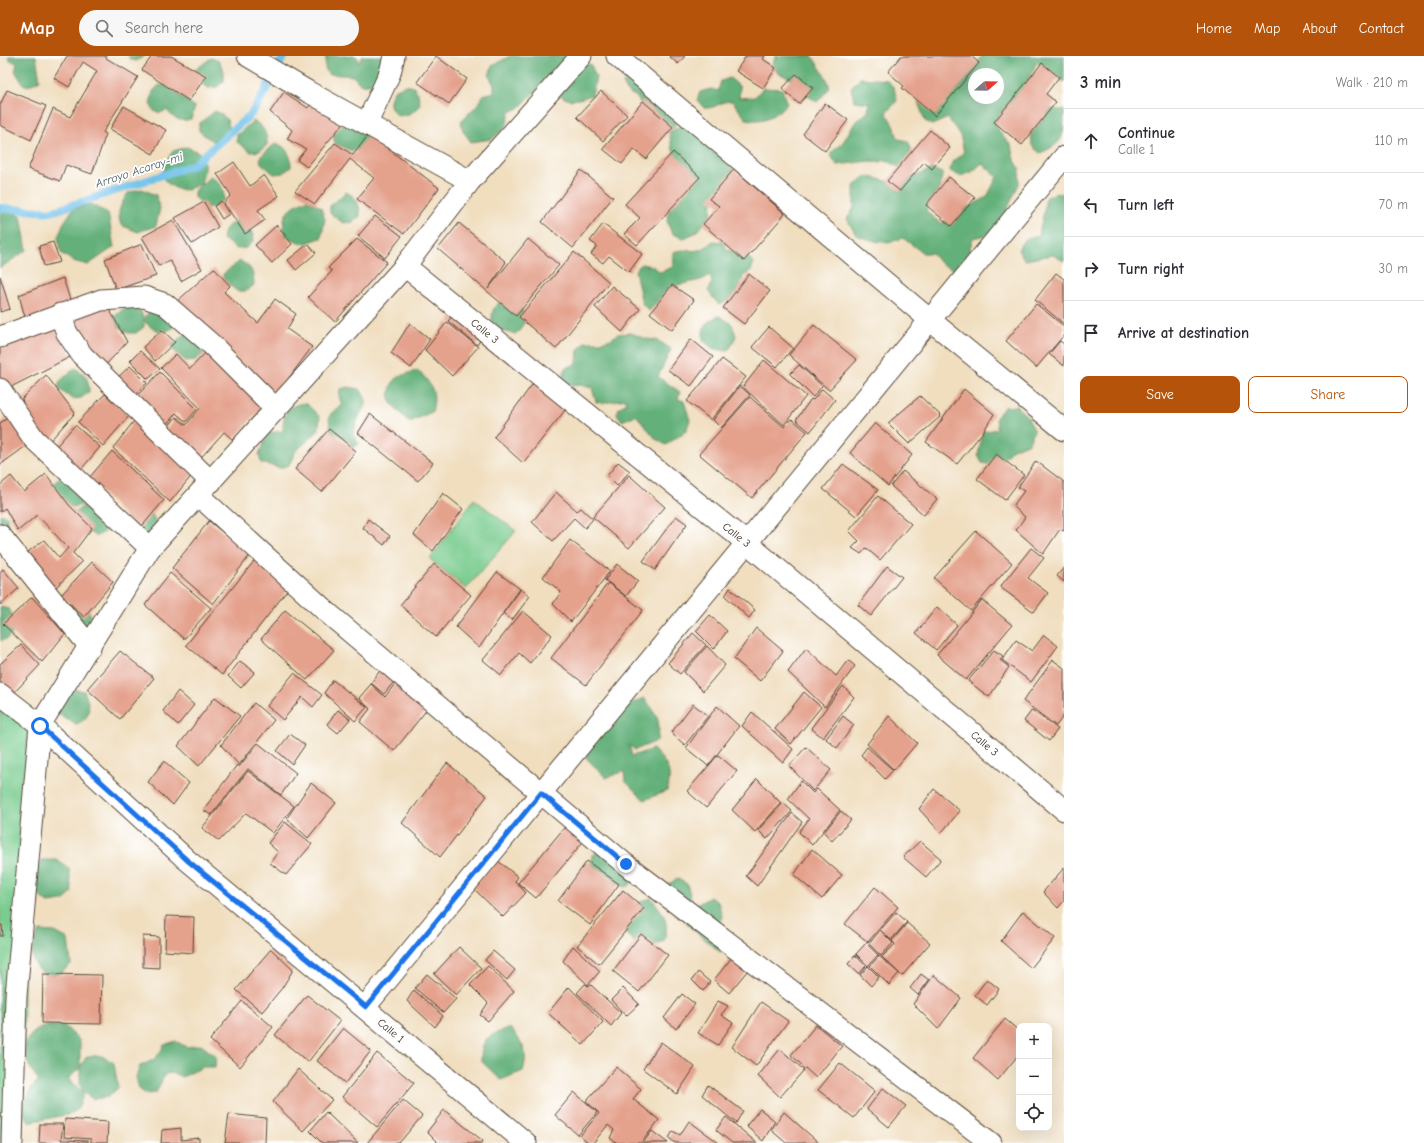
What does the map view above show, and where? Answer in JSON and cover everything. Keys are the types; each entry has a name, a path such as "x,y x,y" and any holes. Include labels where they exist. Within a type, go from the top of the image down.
{"street":[{"path":"367,124 390,73 394,56"},
{"path":"12,1143 8,995 40,726 150,548 405,266 470,181 581,56"},
{"path":"617,56 930,320 1064,430"},
{"path":"250,58 306,91 470,181"},
{"path":"366,1007 1064,157"},
{"name":"Calle 3","path":"405,266 747,543 1064,810"},
{"path":"0,337 101,300 144,297 165,304 210,344 276,410"},
{"path":"60,314 67,333 82,355 205,488 329,614 626,864 991,1143"},
{"path":"0,389 34,439 150,548"},
{"path":"0,535 90,647"},
{"name":"Calle 1","path":"0,694 40,726 187,860 366,1007 526,1143"}],"green space":[{"path":"8,56 36,56 40,80 28,86 23,84 15,71 17,63 10,60"},
{"path":"128,56 145,56 135,61 130,59"},
{"path":"326,56 356,56 358,58 358,64 363,56 388,56 381,82 361,85 353,76 328,74 325,68"},
{"path":"510,56 567,56 564,62 578,58 591,65 596,77 592,95 571,100 566,99 557,92 547,79 519,108 510,112 506,127 492,139 471,142 463,131 461,121 479,103 483,95 494,92 494,85 489,76 492,66"},
{"path":"776,56 812,56 826,77 830,88 817,102 802,92 791,79 778,73 772,65"},
{"path":"982,56 1064,56 1064,82 1037,62 1027,82 994,122 1001,134 1011,145 1013,157 1020,169 1019,184 1000,225 986,235 973,238 965,264 954,270 940,263 932,253 923,253 903,238 880,242 856,235 847,219 854,208 854,186 866,176 887,181 900,191 910,179 932,169 943,173 939,188 926,205 927,212 940,223 955,221 967,208 987,197 997,177 982,163 972,172 960,176 950,171 952,162 964,152 960,135 948,118 932,125 925,121 918,102 933,101 948,96 960,87 968,77 968,104 1004,104 1004,68 974,68"},
{"path":"211,58 219,61 224,72 224,81 217,87 208,88 194,78 194,71"},
{"path":"629,76 679,120 673,127 669,129 642,106 636,96 628,93 623,83"},
{"path":"730,78 740,87 739,98 755,97 763,88 782,89 787,104 768,118 758,120 746,119 732,101 704,108 697,100 700,92 711,89 718,91 721,81"},
{"path":"860,78 887,80 894,88 897,101 886,113 894,126 898,139 908,141 911,148 909,160 899,167 886,160 880,162 869,161 837,165 830,154 843,142 856,121 868,112 869,103 854,101 851,87"},
{"path":"159,85 168,86 195,107 191,119 177,119 167,110 160,113 154,111 150,104 153,91"},
{"path":"406,85 414,87 418,94 420,104 416,110 411,113 398,116 392,110 390,101 394,90"},
{"path":"1051,109 1064,110 1063,133 1061,138 1054,146 1040,153 1032,146 1031,134"},
{"path":"215,111 225,117 229,126 229,134 222,141 212,141 199,131 199,124"},
{"path":"342,112 370,115 370,145 352,151 335,143 333,136"},
{"path":"253,121 260,125 264,130 267,145 260,151 251,152 237,142 237,135"},
{"path":"682,125 704,139 713,152 718,153 734,169 712,201 711,215 697,232 684,238 672,234 667,221 669,211 685,178 672,148 669,132"},
{"path":"276,143 288,152 291,167 283,173 274,174 261,163 260,157"},
{"path":"187,147 200,153 205,166 201,184 180,190 170,185 166,181 163,173 165,164 173,151"},
{"path":"210,177 219,183 223,192 224,200 216,207 207,207 194,197 194,191"},
{"path":"142,189 156,195 160,208 156,226 138,232 121,225 119,212 128,193"},
{"path":"346,192 353,196 357,201 360,216 353,222 343,223 330,213 330,206"},
{"path":"1056,193 1064,193 1064,261 1053,255 1025,260 1018,250 1026,239 1031,237 1039,237 1045,208 1045,198"},
{"path":"307,200 321,207 325,219 321,238 303,244 286,236 284,223 287,213 295,205"},
{"path":"90,204 108,213 114,247 88,265 73,261 61,253 58,238 63,224 73,209"},
{"path":"0,207 21,216 27,250 0,268"},
{"path":"239,219 249,225 253,242 246,248 237,249 223,239 223,235 230,225"},
{"path":"713,241 723,242 727,250 743,254 754,262 751,271 743,276 737,290 728,300 719,305 708,291 712,282 710,275 701,280 669,287 649,311 642,304 635,270 642,264 654,267 660,272 673,267 673,252 701,249"},
{"path":"240,261 249,267 253,276 254,285 246,291 237,291 224,281 223,274"},
{"path":"508,299 521,307 526,319 520,330 515,334 502,331 492,323 492,314 495,307 500,302"},
{"path":"130,303 137,307 141,312 143,319 144,327 136,333 128,333 114,323 114,317"},
{"path":"154,308 175,326 167,331 160,332 149,326 145,322 145,316"},
{"path":"719,316 732,324 736,336 731,347 726,351 712,348 703,340 703,331 708,322"},
{"path":"189,330 203,344 203,354 195,360 186,361 173,350 173,344"},
{"path":"631,333 646,339 657,340 671,349 658,377 680,392 678,399 684,401 690,420 686,431 666,445 656,439 636,415 622,421 617,414 618,408 627,403 626,399 603,403 596,402 592,388 580,385 571,386 562,378 565,368 577,364 578,350 585,342 600,342 611,339 618,334"},
{"path":"75,368 82,372 86,377 89,392 81,398 72,399 59,389 59,382"},
{"path":"418,370 427,380 432,389 434,399 432,412 409,422 390,402 391,388 392,383 399,377"},
{"path":"348,387 360,389 366,402 353,435 359,444 352,448 349,440 331,431 329,421 331,413 342,406 339,396 340,389"},
{"path":"306,403 320,417 318,431 295,452 289,465 280,468 261,463 259,454 268,433 283,431 285,414 287,411 294,406"},
{"path":"1016,406 1028,417 1034,431 1028,444 1013,449 1001,461 988,464 982,463 978,455 983,432 997,429 996,418 1004,407"},
{"path":"66,471 87,496 81,505 73,507 56,498 51,486"},
{"path":"474,499 516,531 466,589 430,559"},
{"path":"88,501 110,515 110,523 106,531 96,536 78,526 73,515"},
{"path":"136,511 152,514 157,525 144,547"},
{"path":"0,514 7,516 8,527 0,531"},
{"path":"71,603 87,607 92,618 93,628 79,639 60,629 56,617"},
{"path":"0,607 9,609 14,620 15,630 8,638 1,641"},
{"path":"68,688 84,691 88,701 88,715 76,724 58,714"},
{"path":"0,696 28,725 22,1143 0,1143"},
{"path":"644,698 655,713 659,723 657,741 635,750 629,745 632,756 653,749 668,768 669,784 667,791 644,800 625,781 624,771 606,778 587,759 587,751 588,744 593,736 615,726 615,720 620,711 628,705"},
{"path":"605,846 635,877 629,886 623,887 609,874 591,864 593,855"},
{"path":"42,860 57,860 69,868 72,893 63,901 48,903 38,894 34,883 36,872"},
{"path":"678,879 687,884 692,901 688,910 710,897 718,902 722,916 721,928 730,947 720,952 689,926 662,887"},
{"path":"651,898 665,918 666,934 664,941 642,950 623,931 630,906"},
{"path":"40,931 55,932 68,939 71,964 61,973 46,975 36,965 32,955 34,943"},
{"path":"44,1026 65,1026 80,1041 80,1067 87,1056 102,1056 114,1063 118,1088 108,1097 93,1099 84,1093 78,1109 71,1114 29,1122 22,1111 32,1087 39,1080 29,1066 25,1055 25,1049 26,1043 30,1036","holes":["80,1068 80,1085 83,1092 68,1079"]},
{"path":"510,1028 524,1048 525,1064 523,1071 501,1080 481,1061 481,1053 488,1038"},
{"path":"175,1041 187,1047 201,1045 216,1056 215,1067 203,1067 182,1077 173,1073 165,1074 156,1093 146,1094 139,1089 136,1077 140,1066 155,1058 164,1045"}],"building":[{"path":"67,56 106,56 106,58 138,77 103,132 106,134 92,174 66,165 60,181 28,169 53,109 70,117 97,71 83,62 69,87 54,78"},
{"path":"152,56 171,56 206,76 189,101 142,70"},
{"path":"436,56 467,79 449,104 417,82"},
{"path":"669,56 685,56 678,64"},
{"path":"746,56 765,56 763,59 776,68 763,88 736,71"},
{"path":"901,56 971,56 979,63 975,68 968,68 968,76 935,116 902,88 904,86 888,72"},
{"path":"1042,63 1059,77 1046,94 1056,102 1022,145 994,122"},
{"path":"796,74 813,88 799,104 782,89"},
{"path":"7,90 46,106 31,140 0,125 0,105"},
{"path":"601,91 627,115 603,141 577,117"},
{"path":"284,92 308,108 314,99 346,120 307,167 297,160 306,149 287,139 292,130 270,112"},
{"path":"643,101 673,127 646,159 634,149 622,164 603,149"},
{"path":"825,103 848,120 825,151 803,134"},
{"path":"124,106 166,130 153,154 110,129"},
{"path":"930,130 950,148 932,169 924,162 900,191 887,181"},
{"path":"369,134 439,188 404,234 357,199 374,178 350,159 315,204 295,191 335,143 353,155"},
{"path":"673,152 700,177 637,245 624,234 640,218 625,204"},
{"path":"234,162 250,186 264,175 279,196 258,210 265,220 245,234 224,203 231,195 217,174"},
{"path":"734,169 785,214 744,261 703,224 719,206 709,199"},
{"path":"581,170 613,197 573,248 542,222"},
{"path":"949,177 975,198 951,226 926,205"},
{"path":"221,201 229,214 222,219 214,206"},
{"path":"204,202 218,227 192,244 175,218"},
{"path":"375,216 402,236 385,258 358,236"},
{"path":"173,220 202,269 181,281 170,260 159,266 142,237"},
{"path":"459,223 506,262 488,289 528,239 559,265 516,316 438,249"},
{"path":"603,224 642,254 629,272 609,256 603,263 591,254 597,246 590,241"},
{"path":"277,225 292,244 272,263 255,245"},
{"path":"357,239 387,262 335,322 308,297 332,271 328,268"},
{"path":"53,242 60,262 44,266 39,246"},
{"path":"142,244 156,276 116,290 105,259"},
{"path":"308,244 316,253 296,270 288,260"},
{"path":"574,252 609,282 556,349 519,317"},
{"path":"214,268 230,286 224,292 258,323 275,299 296,314 287,329 312,347 276,395 173,305"},
{"path":"1056,273 1064,279 1064,324 1035,300"},
{"path":"749,274 770,291 744,324 723,308"},
{"path":"0,276 10,309 0,312"},
{"path":"63,278 71,303 26,321 19,295"},
{"path":"672,285 694,300 672,330 650,313"},
{"path":"612,286 640,309 622,332 595,307"},
{"path":"1036,304 1064,326 1064,335 1036,368 1006,341"},
{"path":"107,305 127,342 102,369 69,322"},
{"path":"454,314 483,336 477,345 448,321"},
{"path":"447,322 478,347 452,376 425,350"},
{"path":"410,323 430,339 411,368 391,353"},
{"path":"814,325 857,360 829,390 789,355"},
{"path":"54,327 72,356 5,390 0,380 0,347"},
{"path":"769,327 793,348 777,367 752,347"},
{"path":"162,330 175,342 155,361 143,347"},
{"path":"691,339 713,357 691,386 668,370"},
{"path":"1060,341 1064,344 1064,366 1049,354"},
{"path":"209,349 264,405 233,440 224,432 197,462 165,431 176,417 186,425 200,408 161,368 176,354 190,369"},
{"path":"140,351 160,369 148,379 130,361"},
{"path":"722,359 746,377 711,420 687,401"},
{"path":"764,360 806,396 784,425 743,387"},
{"path":"799,365 822,386 813,397 790,374"},
{"path":"130,366 147,383 131,398 114,381"},
{"path":"160,372 197,409 186,422 176,413 163,429 134,399"},
{"path":"46,375 75,413 48,443 28,421 22,399"},
{"path":"534,382 566,409 523,463 494,437"},
{"path":"740,386 750,395 721,428 713,420"},
{"path":"822,389 835,400 810,432 796,420 811,399 813,400"},
{"path":"964,389 994,414 983,432 957,464 926,442"},
{"path":"105,394 129,416 103,446 78,422"},
{"path":"920,396 941,416 909,444 888,423"},
{"path":"750,397 784,427 792,419 807,432 752,498 699,454"},
{"path":"370,414 433,463 418,481 358,433"},
{"path":"9,417 30,443 0,465 0,423"},
{"path":"134,421 193,474 170,502 113,448"},
{"path":"875,423 912,455 888,486 850,453"},
{"path":"75,425 100,447 78,473 53,450"},
{"path":"329,429 356,451 322,492 295,469"},
{"path":"112,451 164,500 138,531 89,478"},
{"path":"996,454 1024,475 1005,500 977,479"},
{"path":"1036,461 1064,482 1064,531 1060,529 1043,554 1016,530 1025,517 1013,506 1024,491 1018,487"},
{"path":"618,462 630,471 617,486 607,476"},
{"path":"843,464 878,490 856,516 823,489"},
{"path":"903,471 937,499 924,515 891,486"},
{"path":"46,474 69,505 92,528 73,553 82,562 50,593 21,557 44,540 59,558 68,548 37,515 18,531 5,508 0,512 0,485 11,476 24,492"},
{"path":"629,475 665,507 629,548 593,517"},
{"path":"556,492 577,511 581,508 593,519 585,528 574,518 553,541 532,522"},
{"path":"443,493 463,509 433,551 414,535"},
{"path":"878,496 911,524 880,560 866,548 861,554 852,548 859,541 849,531"},
{"path":"676,516 687,524 655,570 643,561"},
{"path":"368,519 390,536 384,545 363,528"},
{"path":"209,521 250,555 213,604 172,568"},
{"path":"976,531 1012,563 971,611 934,578"},
{"path":"570,540 610,571 571,622 553,604 561,592 543,577"},
{"path":"1031,548 1044,558 1028,578 1048,593 1034,612 1000,587"},
{"path":"255,560 289,588 222,675 186,645"},
{"path":"92,562 113,582 84,617 61,595"},
{"path":"434,564 471,595 436,637 400,605"},
{"path":"617,564 638,581 626,596 605,580"},
{"path":"887,566 902,577 871,616 858,605"},
{"path":"1064,567 1064,582 1057,576"},
{"path":"3,569 19,588 0,605 0,572"},
{"path":"497,572 520,589 479,648 456,627"},
{"path":"170,573 211,608 184,639 145,605"},
{"path":"608,583 643,610 586,685 551,658"},
{"path":"730,588 755,610 749,618 725,596"},
{"path":"521,589 530,596 512,620 503,613"},
{"path":"32,597 65,634 42,662 3,624"},
{"path":"982,600 1012,625 966,680 937,655"},
{"path":"937,607 957,625 936,650 916,633"},
{"path":"285,610 334,650 307,680 261,639"},
{"path":"523,611 552,635 530,663 519,653 501,675 483,660"},
{"path":"710,615 727,631 714,649 696,631"},
{"path":"756,628 783,651 760,681 734,659"},
{"path":"693,633 706,645 680,674 668,663"},
{"path":"1044,635 1058,646 1031,682 1002,660 1016,640 1032,651"},
{"path":"21,645 40,665 10,697 0,685 0,664"},
{"path":"707,646 725,665 703,691 684,672"},
{"path":"806,648 836,676 848,660 855,666 825,707 788,672"},
{"path":"994,650 1003,656 1000,660 1009,667 989,697 968,681"},
{"path":"120,651 154,678 120,719 87,689"},
{"path":"1053,660 1064,668 1064,715 1056,726 1023,701"},
{"path":"240,661 255,672 241,688 228,676"},
{"path":"384,665 398,677 384,694 371,683"},
{"path":"294,673 322,695 313,707 302,697 283,720 267,706"},
{"path":"333,680 367,707 355,721 324,693"},
{"path":"397,681 428,708 394,751 360,722 370,709 359,698 371,684 385,697"},
{"path":"843,686 854,697 823,738 811,728"},
{"path":"178,691 194,705 178,725 163,711"},
{"path":"804,692 821,707 791,744 775,729"},
{"path":"215,697 240,716 199,766 178,746"},
{"path":"254,703 274,720 239,765 221,745"},
{"path":"693,704 708,716 685,745 671,733"},
{"path":"717,706 739,726 708,766 686,748"},
{"path":"338,710 350,719 338,733 327,724"},
{"path":"1032,710 1058,729 1049,741 1024,721"},
{"path":"752,712 793,749 783,763 742,726"},
{"path":"843,716 854,725 837,748 826,739"},
{"path":"889,716 917,743 894,770 867,744"},
{"path":"290,734 305,745 292,764 277,751"},
{"path":"258,743 296,773 281,795 248,769 211,815 203,810 237,765 239,767"},
{"path":"806,747 831,770 813,791 789,766"},
{"path":"867,747 893,770 885,779 861,755"},
{"path":"718,755 737,771 706,808 687,791"},
{"path":"164,761 189,783 173,805 148,782"},
{"path":"447,763 487,796 440,857 402,823"},
{"path":"248,771 294,806 273,833 246,813 219,841 202,828"},
{"path":"757,779 781,803 755,832 732,810"},
{"path":"801,781 813,793 817,789 840,810 812,845 799,832 809,819 788,799"},
{"path":"311,783 336,803 308,838 287,818"},
{"path":"934,789 960,811 941,833 919,809"},
{"path":"783,803 792,811 767,839 758,830"},
{"path":"841,811 851,820 832,841 824,832"},
{"path":"792,813 802,822 757,886 746,876"},
{"path":"285,822 312,844 286,875 270,863 278,852 268,843"},
{"path":"569,822 587,837 536,898 518,883"},
{"path":"920,841 941,859 926,877 903,857"},
{"path":"812,849 842,875 822,899 794,875"},
{"path":"497,860 518,877 515,881 526,893 503,917 473,888"},
{"path":"587,861 619,884 590,925 558,901"},
{"path":"1064,868 1064,901 1058,908 1043,892"},
{"path":"875,887 898,907 868,942 845,924"},
{"path":"623,890 644,908 599,964 577,946"},
{"path":"1023,911 1055,938 1031,968 1001,941"},
{"path":"896,912 907,922 891,940 880,930"},
{"path":"166,916 194,917 193,953 165,951"},
{"path":"907,923 930,943 902,976 882,957 895,944 892,941"},
{"path":"0,925 2,925 3,936 0,936"},
{"path":"880,930 893,943 881,956 869,944"},
{"path":"641,934 668,955 639,992 613,971"},
{"path":"143,936 159,937 159,968 143,967"},
{"path":"866,943 878,955 868,966 856,954"},
{"path":"573,946 600,971 588,985 563,961"},
{"path":"459,947 481,968 456,995 434,974"},
{"path":"271,949 293,970 282,988 262,1012 236,990"},
{"path":"493,951 515,970 507,980 485,960"},
{"path":"855,955 866,966 859,974 848,964"},
{"path":"879,956 899,973 889,985 870,966"},
{"path":"732,957 748,970 729,993 714,980"},
{"path":"488,966 514,991 488,1021 480,1015 488,1003 470,985"},
{"path":"868,966 879,977 871,986 860,975"},
{"path":"698,972 710,982 703,991 692,980"},
{"path":"43,974 102,975 101,1024 42,1023"},
{"path":"427,974 456,999 443,1013 415,988"},
{"path":"921,974 929,980 918,995 910,988"},
{"path":"934,975 961,998 938,1029 913,1004"},
{"path":"987,979 999,989 987,1005 975,995"},
{"path":"585,984 588,986 591,985 621,1013 611,1026 577,993"},
{"path":"569,987 603,1022 583,1045 548,1013"},
{"path":"623,988 639,1004 626,1016 611,1000"},
{"path":"414,990 443,1016 435,1027 407,1001"},
{"path":"682,994 695,1004 676,1029 664,1018"},
{"path":"307,995 340,1021 308,1062 275,1035"},
{"path":"242,1001 273,1027 240,1067 210,1040"},
{"path":"718,1001 728,1006 721,1015 733,1023 718,1045 698,1033"},
{"path":"761,1002 788,1021 756,1066 732,1047"},
{"path":"1005,1019 1016,1028 1016,1058 998,1080 973,1058"},
{"path":"816,1025 842,1046 816,1078 791,1055"},
{"path":"343,1028 371,1051 345,1083 317,1061"},
{"path":"661,1042 695,1067 677,1094 643,1069"},
{"path":"780,1049 804,1070 780,1097 758,1076"},
{"path":"377,1053 414,1083 377,1127 342,1097"},
{"path":"840,1063 875,1091 854,1118 818,1090"},
{"path":"616,1067 641,1089 633,1099 659,1120 641,1143 616,1143 610,1138 614,1130 608,1125 593,1143 588,1143 580,1136 599,1113 586,1101"},
{"path":"298,1069 332,1100 303,1131 273,1102"},
{"path":"708,1085 743,1111 736,1123 702,1095"},
{"path":"883,1088 906,1106 889,1127 867,1109"},
{"path":"574,1092 597,1112 578,1135 555,1115"},
{"path":"403,1100 422,1116 399,1143 367,1143"},
{"path":"760,1109 775,1121 763,1141 746,1126"},
{"path":"444,1110 483,1141 482,1143 438,1143 427,1132"},
{"path":"326,1112 358,1143 322,1143 310,1131"},
{"path":"784,1112 819,1143 786,1143 771,1130"},
{"path":"229,1114 266,1118 265,1143 225,1143"},
{"path":"726,1117 757,1143 732,1143 716,1130"},
{"path":"65,1119 108,1122 107,1143 91,1143 91,1139 64,1137"},
{"path":"689,1121 719,1143 675,1143 669,1138 673,1131 680,1135"},
{"path":"40,1124 63,1124 61,1140 88,1141 88,1143 39,1143"},
{"path":"181,1128 181,1140 199,1138 199,1143 161,1143 162,1130"},
{"path":"652,1131 668,1143 643,1143"}],"waterway":[{"name":"Arroyo Acaray-mi","path":"0,208 51,212 193,165 250,115 258,104 284,56"}],"route":[{"path":"40,726 187,860 366,1007 541,793 626,864"}]}
